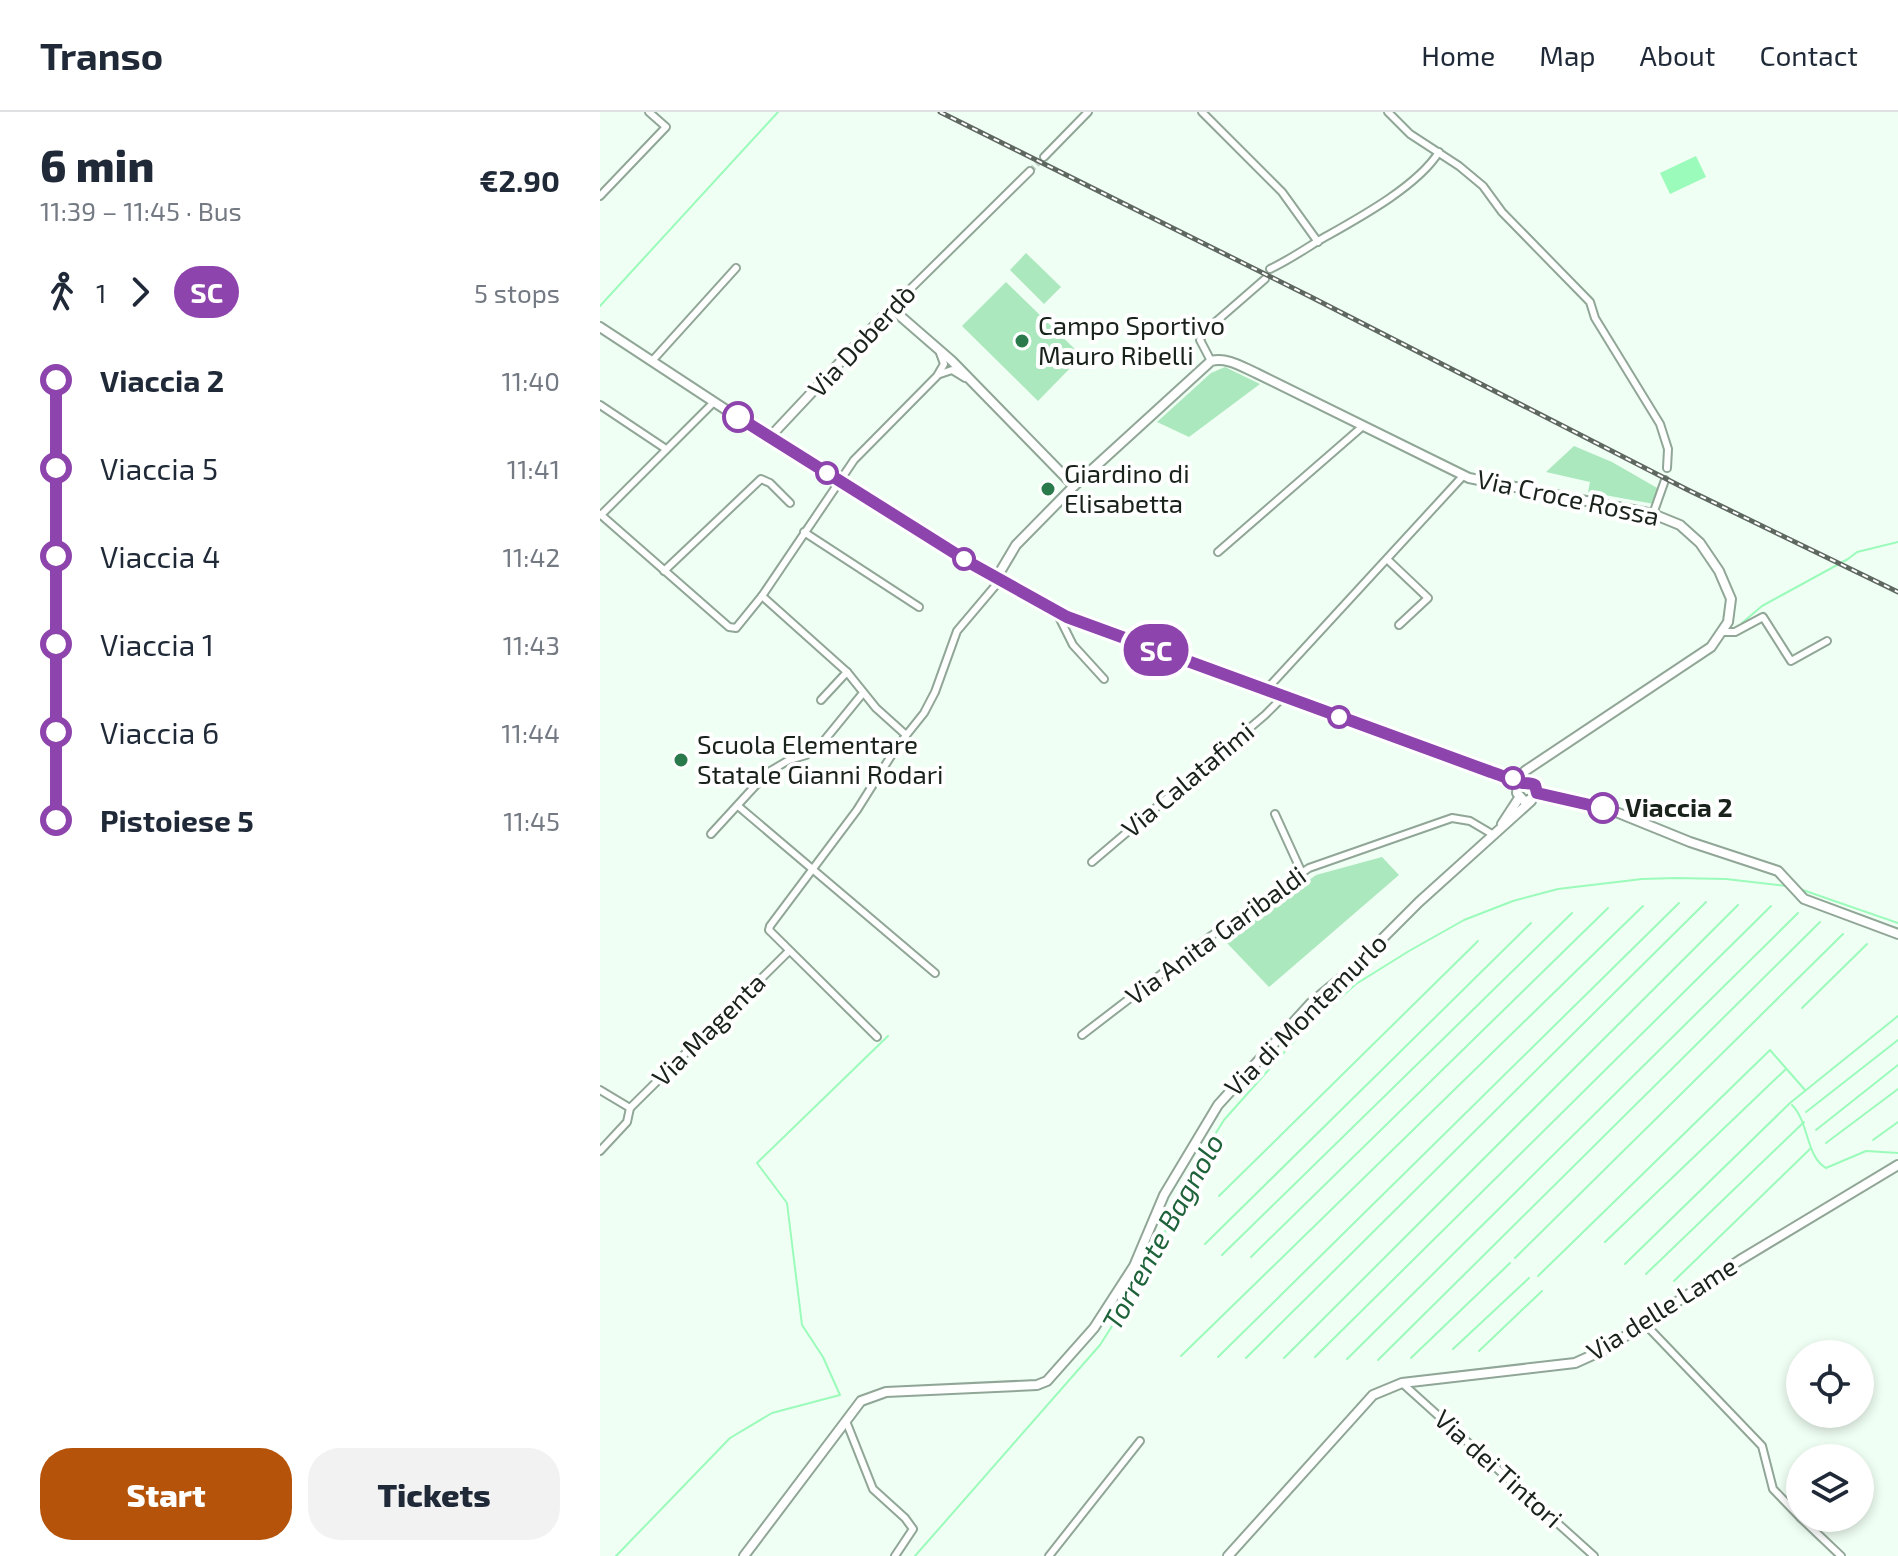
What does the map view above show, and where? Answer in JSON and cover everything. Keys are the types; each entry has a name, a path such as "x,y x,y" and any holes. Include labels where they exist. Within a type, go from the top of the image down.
{"street":[{"path":"600,196 666,127 649,112"},
{"path":"1044,157 1088,112"},
{"path":"1202,112 1282,192 1318,242"},
{"path":"1388,112 1410,134 1483,186 1502,212 1590,302 1595,318 1660,424 1668,449 1667,468"},
{"path":"1270,269 1354,222 1400,189 1439,152"},
{"name":"Via Doberdò","path":"769,438 891,308 1030,171"},
{"path":"652,361 736,268"},
{"path":"877,1037 789,951 769,930 770,926 867,796 930,702 957,631 999,578 1016,545 1074,486 1211,361 1200,340 1204,332 1265,279"},
{"path":"891,308 952,361 1074,486"},
{"path":"600,327 769,438 1067,617 1508,776 1534,797 1616,812 1785,876 1796,892 1807,900 1898,934"},
{"path":"714,402 600,515 733,629 762,596 854,460 937,376 944,364 937,347"},
{"name":"Via Croce Rossa","path":"1211,361 1220,359 1232,362 1463,476 1670,519 1700,543 1719,571 1731,599 1731,612 1724,632"},
{"path":"937,376 952,370 975,385"},
{"path":"600,405 666,449"},
{"path":"1218,552 1363,426"},
{"path":"1266,690 1463,476"},
{"path":"664,571 761,479 770,483 790,503"},
{"path":"1653,514 1665,480"},
{"path":"804,532 919,607"},
{"path":"1388,560 1428,598 1399,625"},
{"path":"762,596 847,672 863,693 906,735"},
{"path":"1056,611 1059,623 1073,645 1104,679"},
{"path":"1724,632 1735,632 1763,617 1791,661 1827,641"},
{"name":"Via di Montemurlo","path":"1501,826 1522,788 1523,773 1711,647 1724,632"},
{"path":"821,700 847,672"},
{"path":"711,834 767,773 789,760 806,755 823,742 863,693"},
{"name":"Via Calatafimi","path":"1092,862 1283,697"},
{"path":"1522,788 1525,802 1534,797"},
{"name":"Via di Montemurlo","path":"846,1421 861,1401 886,1392 1037,1385 1047,1381 1094,1328 1134,1266 1164,1195 1218,1105 1311,1003 1353,968 1492,834 1529,806 1534,797"},
{"path":"738,806 935,973"},
{"path":"1275,814 1302,873"},
{"name":"Via Anita Garibaldi","path":"1082,1035 1211,936 1316,865 1452,818 1470,821 1492,834"},
{"name":"Via Magenta","path":"600,1151 627,1122 630,1108 789,951"},
{"path":"600,1090 630,1108"},
{"name":"Via delle Lame","path":"1230,1553 1368,1399 1402,1383 1575,1363 1606,1349 1740,1260 1898,1165"},
{"path":"1644,1323 1762,1446 1773,1489 1786,1503"},
{"name":"Via dei Tintori","path":"1402,1383 1594,1556"},
{"path":"744,1556 846,1421"},
{"path":"846,1421 873,1489 913,1529 895,1556"},
{"path":"1049,1556 1140,1441"},
{"path":"1815,1532 1841,1556"},
{"path":"1230,1553 1241,1556"}],"shaded area":[{"path":"1696,156 1706,177 1670,194 1660,173"},
{"path":"1026,253 1061,287 1044,304 1010,270"},
{"name":"Campo Sportivo Mauro Ribelli","path":"1006,282 1082,356 1038,401 962,326"},
{"path":"1225,367 1260,384 1189,437 1157,422 1211,373"},
{"path":"1574,446 1612,462 1659,489 1654,504 1588,492 1590,482 1546,472"},
{"path":"1382,857 1399,875 1269,987 1226,942 1316,875"}],"waterway":[{"path":"600,306 778,112"},
{"path":"1742,623 1762,606 1857,552 1898,542"},
{"name":"Torrente Bagnolo","path":"915,1556 1100,1345 1147,1271 1194,1168 1224,1120 1305,1029 1356,984 1464,920 1513,901 1558,889 1676,878 1726,879 1787,886"},
{"name":"Torrente Bagnolo","path":"1797,888 1898,923"},
{"path":"1246,1358 1706,902"},
{"path":"1218,1357 1679,903"},
{"path":"1284,1358 1738,905"},
{"path":"1181,1356 1643,906"},
{"path":"1315,1357 1771,906"},
{"path":"1251,1257 1608,908"},
{"path":"1222,1255 1572,913"},
{"path":"1347,1359 1798,913"},
{"path":"1378,1360 1820,922"},
{"path":"1205,1244 1531,923"},
{"path":"1515,1258 1843,934"},
{"path":"1219,1196 1478,941"},
{"path":"1802,1008 1867,944"},
{"path":"1625,1264 1790,1103 1898,1016"},
{"path":"616,1556 730,1438 772,1413 840,1395 823,1357 802,1325 787,1203 757,1163 888,1036"},
{"path":"1806,1112 1898,1040"},
{"path":"1538,1276 1770,1050 1805,1090"},
{"path":"1816,1130 1898,1065"},
{"path":"1605,1242 1786,1069"},
{"path":"1826,1143 1898,1089"},
{"path":"1792,1105 1802,1120 1815,1156 1826,1168 1866,1151 1898,1153"},
{"path":"1646,1274 1804,1122"},
{"path":"1873,1140 1898,1122"},
{"path":"1674,1281 1811,1148"},
{"path":"1411,1358 1510,1263"},
{"path":"1453,1349 1529,1278"},
{"path":"1479,1351 1542,1291"}],"tunnel":[{"path":"1030,171 1044,157"}],"railway":[{"path":"940,112 1686,489 1898,592"}],"bus line":[{"name":"SC","path":"738,417 972,564 1067,617 1491,772 1522,783 1532,783 1537,793 1603,808"}],"place":[{"name":"Campo Sportivo Mauro Ribelli","path":"1022,341"},
{"name":"Giardino di Elisabetta","path":"1048,489"},
{"name":"Scuola Elementare Statale Gianni Rodari","path":"681,760"},
{"name":"Viaccia 2","path":"1603,808"}]}
